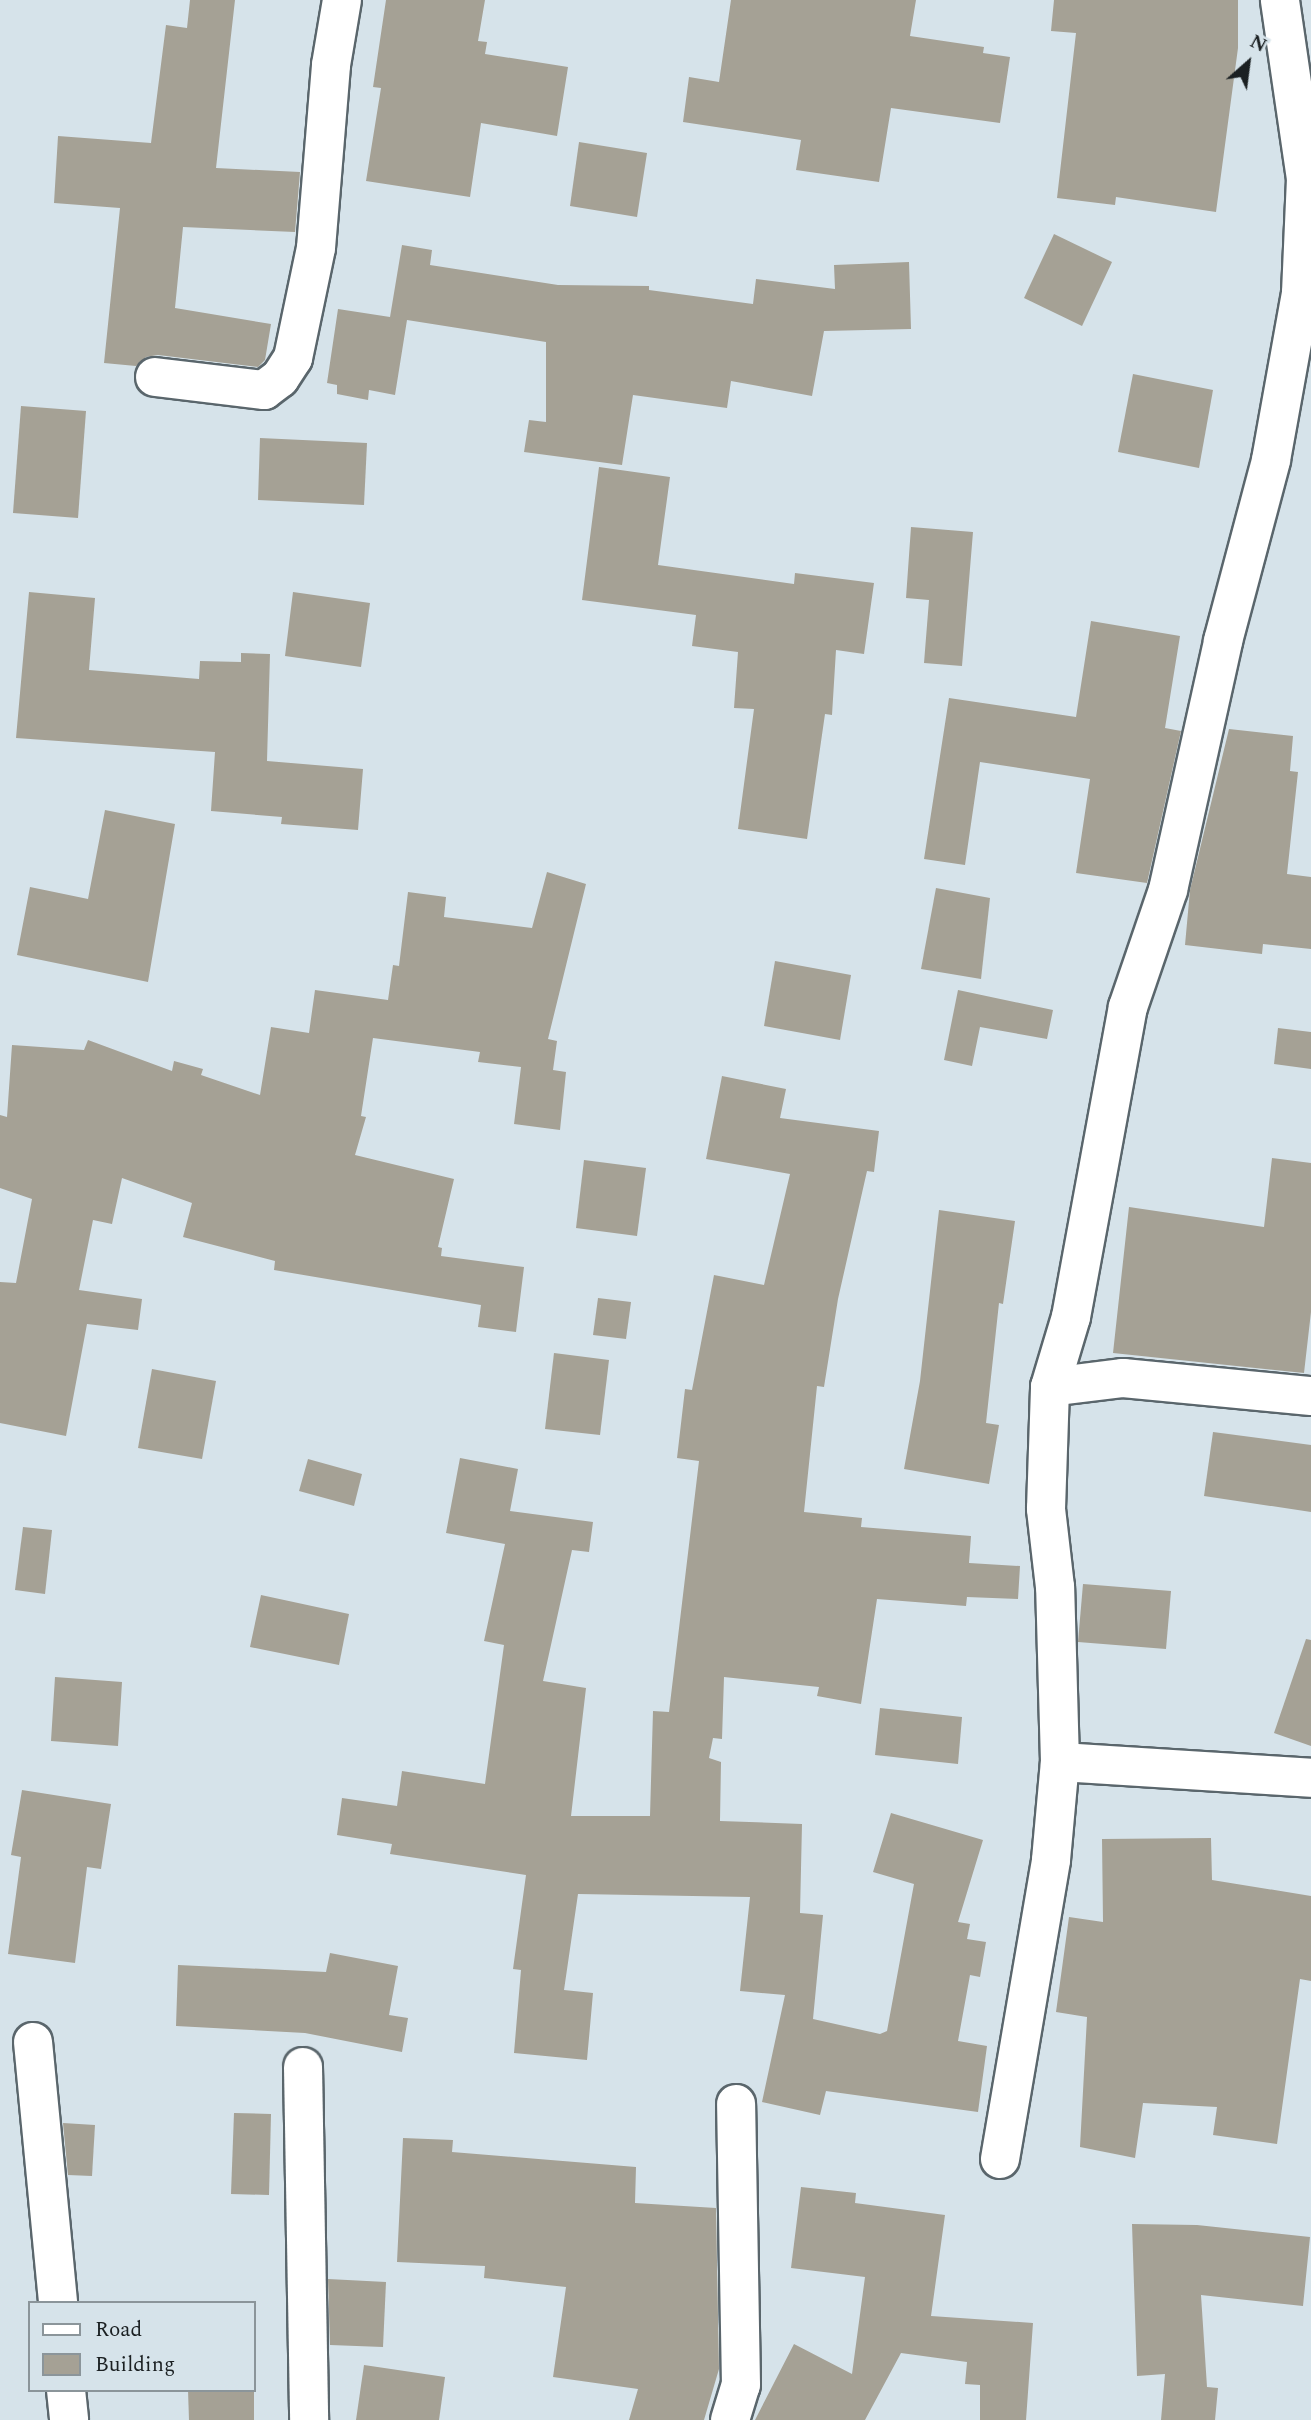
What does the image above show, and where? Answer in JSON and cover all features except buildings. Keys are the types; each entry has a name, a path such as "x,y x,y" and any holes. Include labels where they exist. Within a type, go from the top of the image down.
{"street":[{"path":"155,377 264,390 280,378 293,358 316,248 331,65 342,0"},
{"path":"1000,2159 1051,1860 1060,1762 1056,1600 1046,1509 1051,1387 1071,1317 1128,1007 1168,890 1223,641 1271,460 1301,293 1306,179 1280,0"},
{"path":"1051,1387 1123,1378 1311,1396"},
{"path":"1060,1762 1311,1778"},
{"path":"33,2042 58,2301"},
{"path":"303,2067 309,2420"},
{"path":"730,2420 741,2385 736,2104"},
{"path":"66,2392 69,2420"}]}
